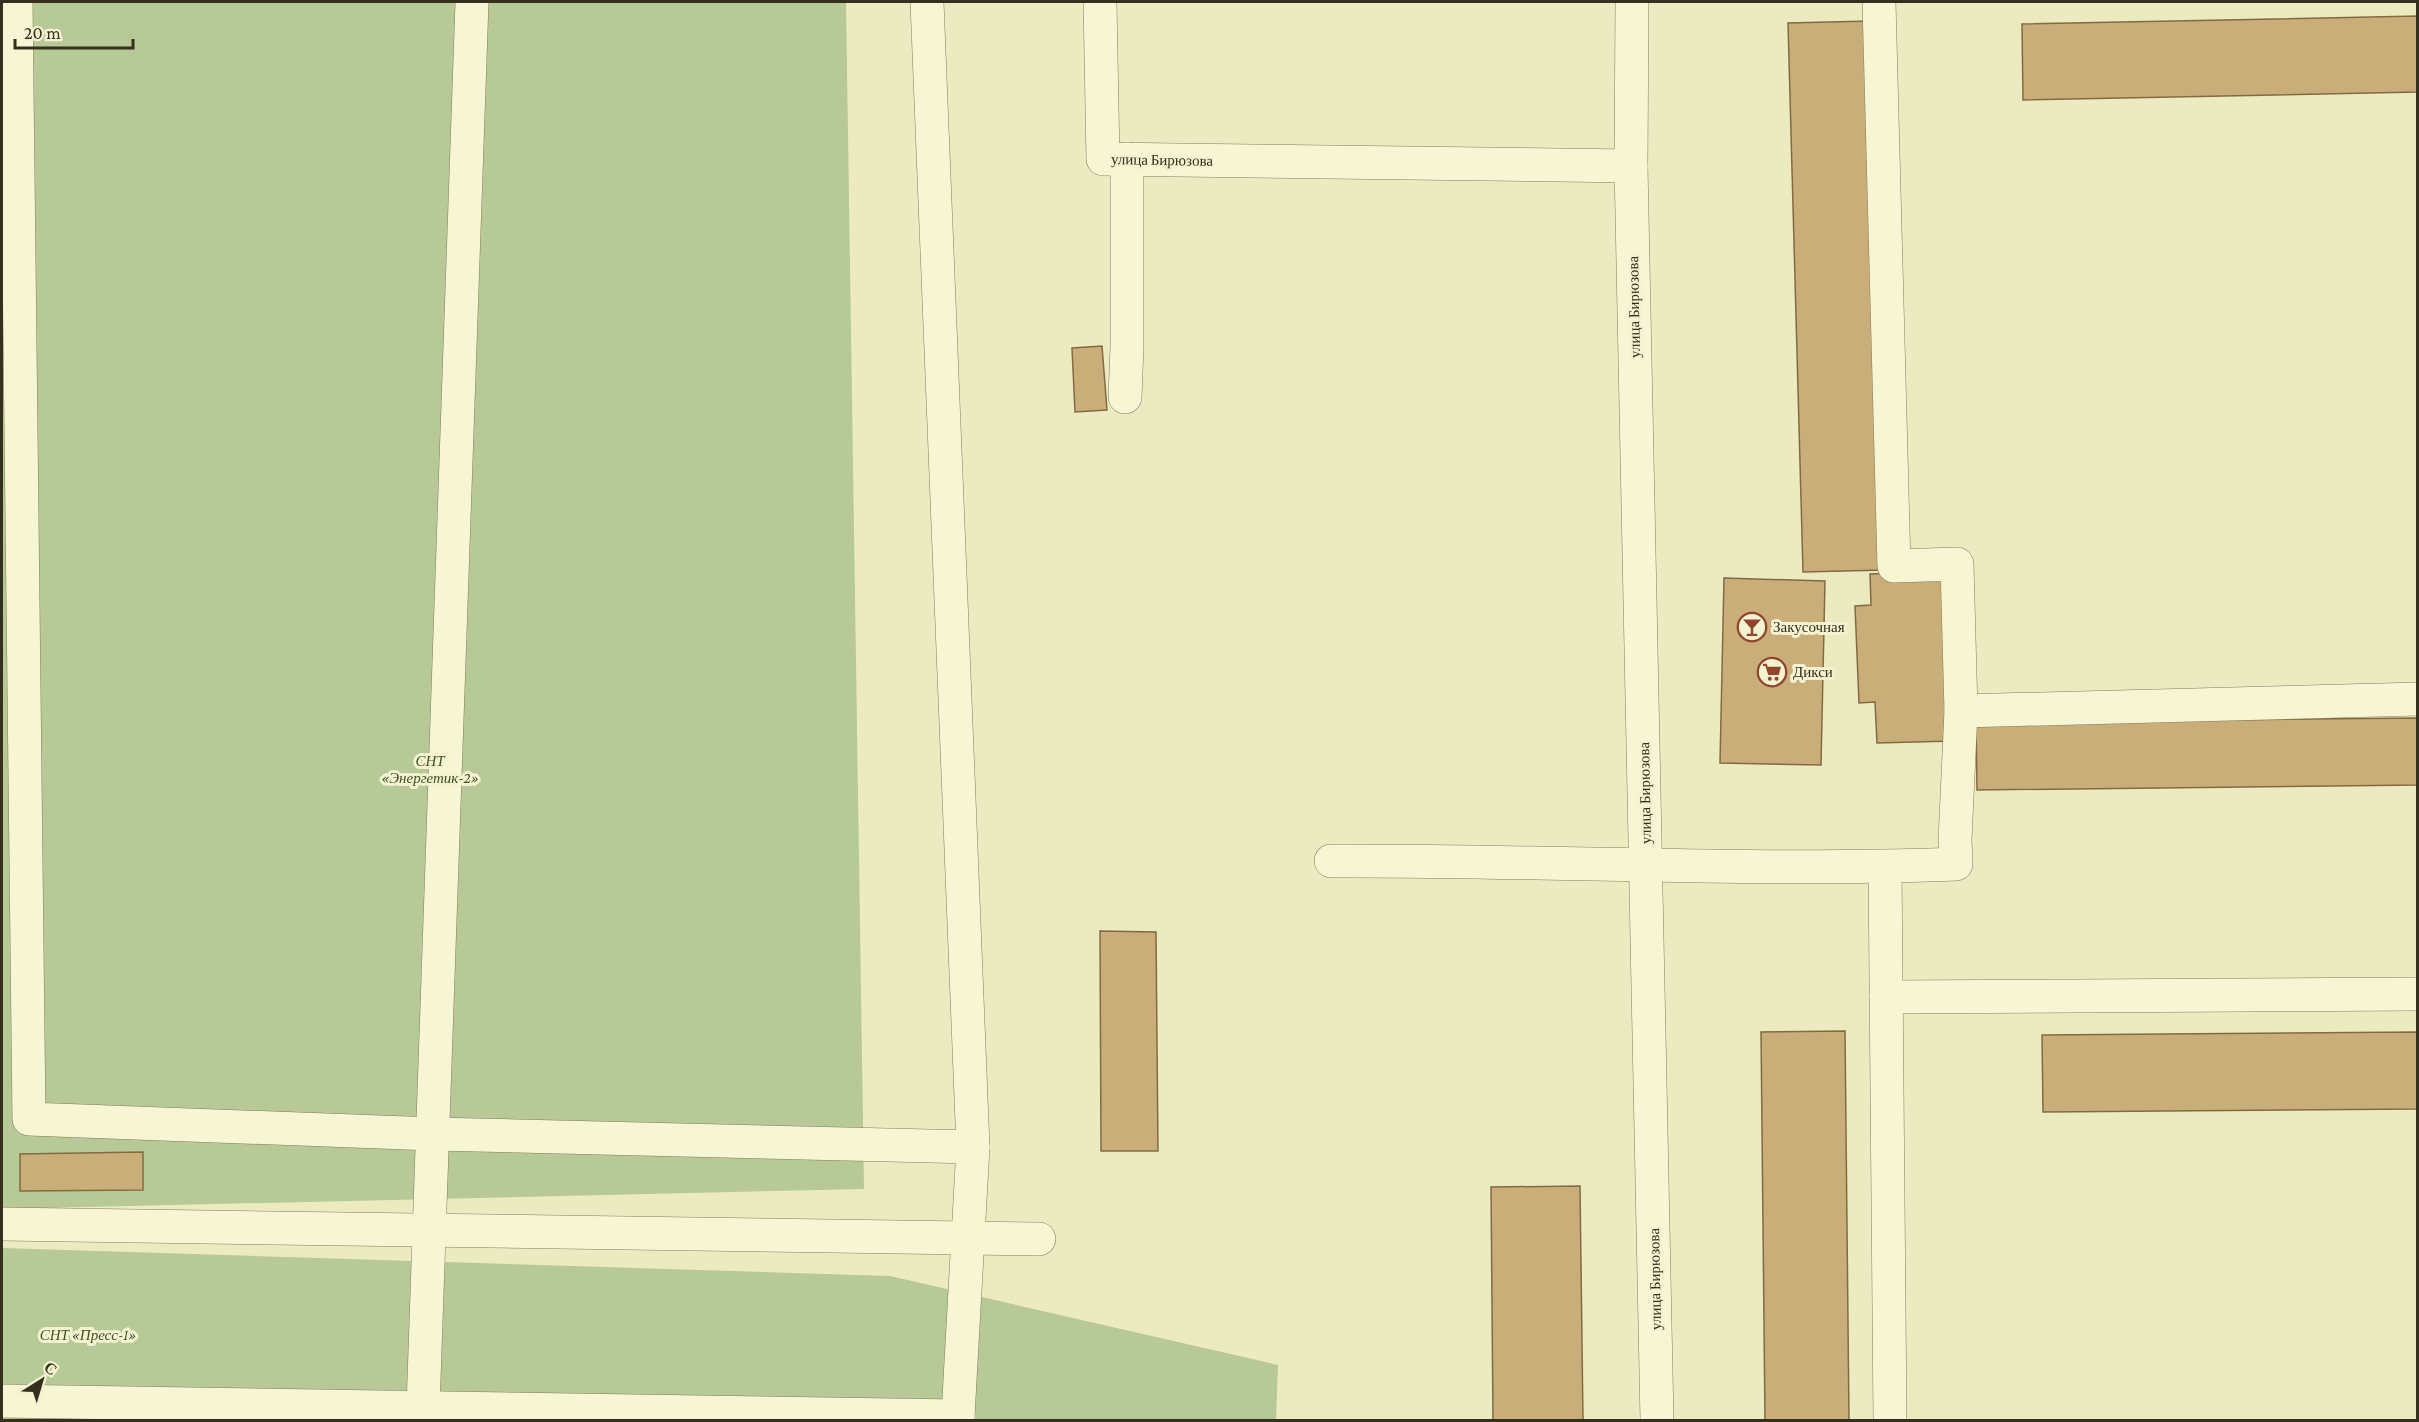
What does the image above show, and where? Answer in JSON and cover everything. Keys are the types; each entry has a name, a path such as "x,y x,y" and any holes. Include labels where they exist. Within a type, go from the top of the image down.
{"street":[{"path":"16,2 29,1119 433,1134 973,1147"},
{"path":"423,1408 471,2"},
{"path":"2,1401 247,1413 423,1408 529,1415 958,1418 973,1147 927,2"},
{"name":"улица Бирюзова","path":"1100,2 1103,159 1631,166"},
{"name":"улица Бирюзова","path":"1632,2 1631,166 1658,1420"},
{"path":"1331,861 1647,867 1885,867 1956,864 1961,711 1957,564 1894,566 1879,2"},
{"path":"1125,397 1128,347 1127,159"},
{"path":"1961,711 2418,699"},
{"path":"1885,867 1890,1420"},
{"path":"1886,997 2418,994"},
{"path":"2,1224 1040,1239"}],"green space":[{"name":"СНТ «Энергетик-2»","path":"2,2 846,2 864,1189 2,1209"},
{"name":"СНТ «Пресс-1»","path":"2,1248 890,1276 1278,1365 1276,1420 2,1420"}],"building":[{"path":"2418,16 2418,92 2023,100 2022,24"},
{"path":"1870,21 1885,570 1803,572 1788,23"},
{"path":"1102,346 1107,410 1075,412 1072,348"},
{"path":"1947,571 1953,741 1877,743 1875,702 1859,703 1855,606 1871,605 1870,574"},
{"name":"Дикси","path":"1724,578 1825,581 1821,765 1720,763"},
{"path":"2418,718 2418,785 1977,790 1976,722"},
{"path":"1100,931 1156,932 1158,1151 1101,1151"},
{"path":"1845,1031 1849,1420 1765,1420 1761,1032"},
{"path":"2418,1032 2418,1109 2043,1112 2042,1035"},
{"path":"143,1152 143,1190 20,1191 20,1154"},
{"path":"1580,1186 1583,1420 1493,1420 1491,1187"}],"place":[{"name":"Закусочная","path":"1752,627"},
{"name":"Дикси","path":"1772,672"}]}
